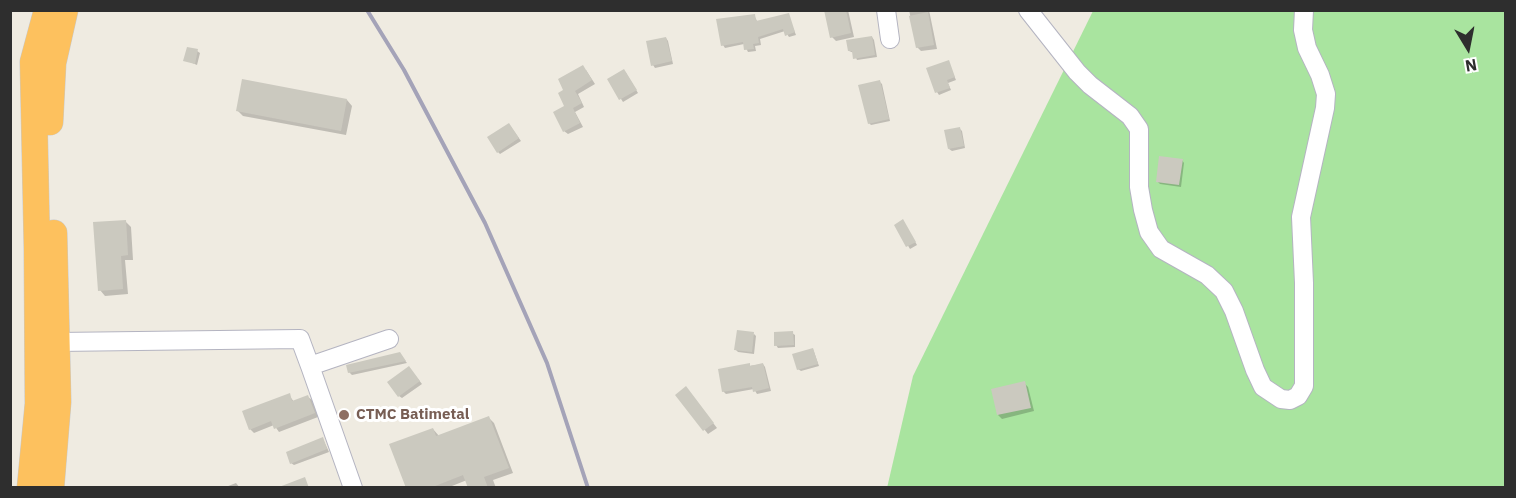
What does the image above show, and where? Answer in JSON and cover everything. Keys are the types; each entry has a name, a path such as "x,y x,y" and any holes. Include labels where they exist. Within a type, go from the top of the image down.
{"highway":[{"path":"30,488 38,404 38,248 33,62 47,10"},
{"path":"51,488 58,402 50,113 53,63 65,10"}],"street":[{"path":"886,10 890,39"},
{"path":"1028,10 1077,72 1130,116 1139,129 1139,186 1149,232 1161,249 1207,274 1224,291 1263,387 1281,399 1290,400 1299,396 1304,386 1304,283 1300,217 1325,108 1326,93 1307,48 1303,30 1304,10"},
{"path":"57,342 300,339 353,488"},
{"path":"310,366 389,339"}],"green space":[{"path":"1093,11 1505,11 1505,487 887,488 913,376"}],"building":[{"path":"824,10 846,10 851,33 830,38"},
{"path":"928,12 934,45 916,48 909,16"},
{"path":"789,13 795,32 785,36 783,29 758,37 759,43 753,44 754,49 744,50 743,42 721,46 716,19 755,14 756,21"},
{"path":"872,36 875,55 853,59 852,51 848,51 846,40"},
{"path":"666,37 672,61 651,66 646,41"},
{"path":"187,47 198,49 195,64 183,61"},
{"path":"949,60 955,77 947,80 950,88 935,93 926,68"},
{"path":"583,65 592,80 575,91 582,103 573,108 580,123 563,132 553,112 564,106 558,93 563,90 558,79"},
{"path":"624,69 637,90 619,100 607,79"},
{"path":"242,79 347,99 341,131 236,111"},
{"path":"880,80 889,119 868,124 858,85"},
{"path":"509,123 519,138 497,153 487,137"},
{"path":"960,127 964,146 948,149 944,130"},
{"path":"1159,156 1183,159 1179,185 1156,182"},
{"path":"903,219 916,242 906,247 894,225"},
{"path":"126,220 128,255 121,256 123,289 98,291 93,222"},
{"path":"737,330 754,332 752,352 734,350"},
{"path":"793,331 794,345 774,346 774,332"},
{"path":"813,348 818,364 797,370 792,354"},
{"path":"400,352 406,361 348,373 346,365"},
{"path":"750,363 750,366 763,363 769,388 753,392 752,387 722,392 718,369"},
{"path":"409,366 420,381 398,397 387,382"},
{"path":"1025,381 1031,408 997,415 991,389"},
{"path":"686,386 714,423 703,431 675,395"},
{"path":"290,393 292,401 308,395 315,413 274,429 271,421 249,430 242,411"},
{"path":"489,416 509,468 484,477 488,488 468,488 463,475 430,488 406,488 389,444 433,428 436,436"},
{"path":"323,437 327,449 290,464 286,452"},
{"path":"305,477 309,488 279,488 279,487"}],"railway":[{"path":"367,10 404,70 485,223 547,363 588,488"}],"place":[{"name":"CTMC Batimetal","path":"344,415"}]}
